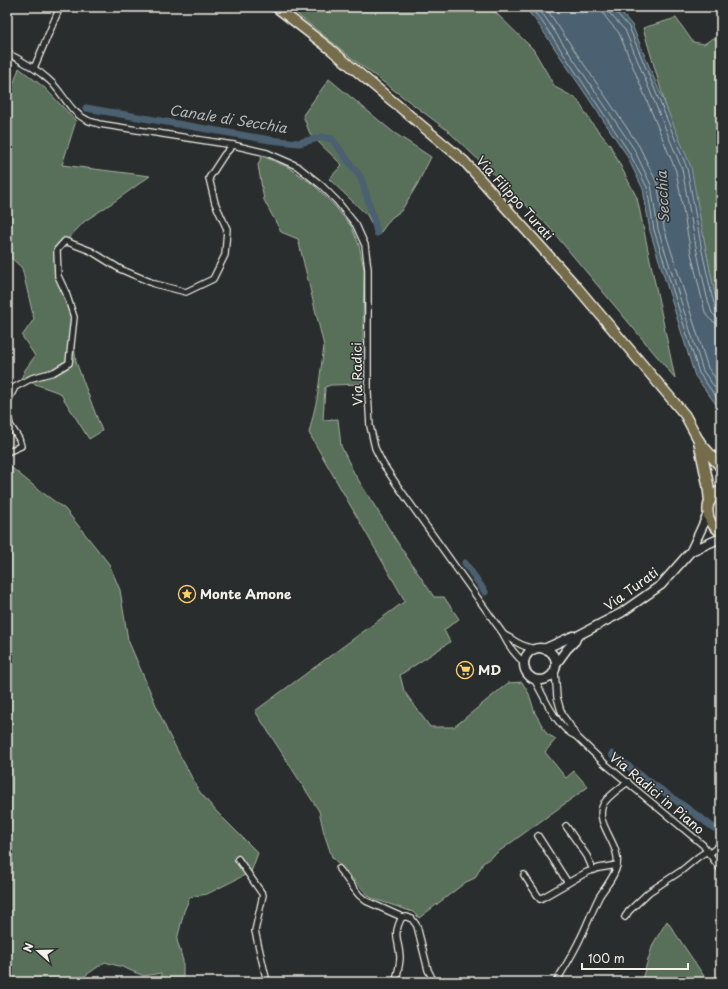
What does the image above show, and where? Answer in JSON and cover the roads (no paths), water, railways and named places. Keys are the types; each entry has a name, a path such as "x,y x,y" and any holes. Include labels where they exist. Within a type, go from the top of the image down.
{"highway":[{"path":"699,441 721,467"},
{"path":"699,441 710,501"}],"main road":[{"name":"Via Filippo Turati","path":"276,7 330,48 464,160 576,286 685,415 699,441"},
{"path":"721,490 714,495 708,507 708,514 712,524 721,532"}],"street":[{"path":"34,68 60,7"},
{"name":"Via Radici","path":"7,54 34,68 49,80 70,107 87,120 99,124 233,145 267,153 297,166 321,185 337,201 356,225 365,245 368,269 368,393 370,426 375,448 383,464 397,485 504,635 510,646 525,664"},
{"path":"7,403 15,387 32,378 54,372 69,363 74,317 66,293 58,276 57,250 65,241 91,251 120,268 155,284 186,292 213,279 225,255 227,229 215,203 208,178 233,145"},
{"path":"7,412 10,425 19,439 21,446 7,452"},
{"path":"691,551 708,514"},
{"path":"691,551 721,538"},
{"name":"Via Turati","path":"541,649 573,636 577,636 621,613 661,585 691,551"},
{"name":"Via Radici","path":"504,635 509,636 517,642 532,649 541,649"},
{"name":"Via Turati","path":"555,668 577,636"},
{"path":"541,649 551,653 554,656 555,668 552,675 544,680 534,679 529,675 525,664 527,657 531,652 541,649"},
{"name":"Via Radici in Piano","path":"555,668 557,697 560,708 563,716 576,736 604,763 703,845 721,870"},
{"name":"Via Radici in Piano","path":"534,679 550,711 565,730 571,735 576,736"},
{"path":"556,982 580,940 600,896 614,875 618,856 602,822 600,813 603,804 608,798 628,782"},
{"path":"566,826 587,856 593,870"},
{"path":"538,836 568,883"},
{"path":"625,917 629,911 649,892 681,871 698,857 721,844"},
{"path":"238,859 263,895 255,931 267,982"},
{"path":"524,875 540,899 587,872 617,865"},
{"path":"338,869 359,896 366,901 402,917 407,916 412,919 417,926 428,970 434,982"},
{"path":"396,982 400,958 396,936 398,925 402,917"}],"water":[{"name":"Secchia","path":"524,7 616,7 632,25 691,167 715,295 721,315 721,411 695,376 650,231 643,189 626,154 537,22"}],"waterway":[{"name":"Canale di Secchia","path":"86,108 270,140 299,143 322,137 332,139 361,178 377,233"},
{"name":"Canale di Secchia","path":"465,563 485,592"},
{"name":"Canale di Secchia","path":"612,754 714,828"}],"place":[{"name":"Monte Amone","path":"187,594"},
{"name":"MD","path":"465,670"}]}
